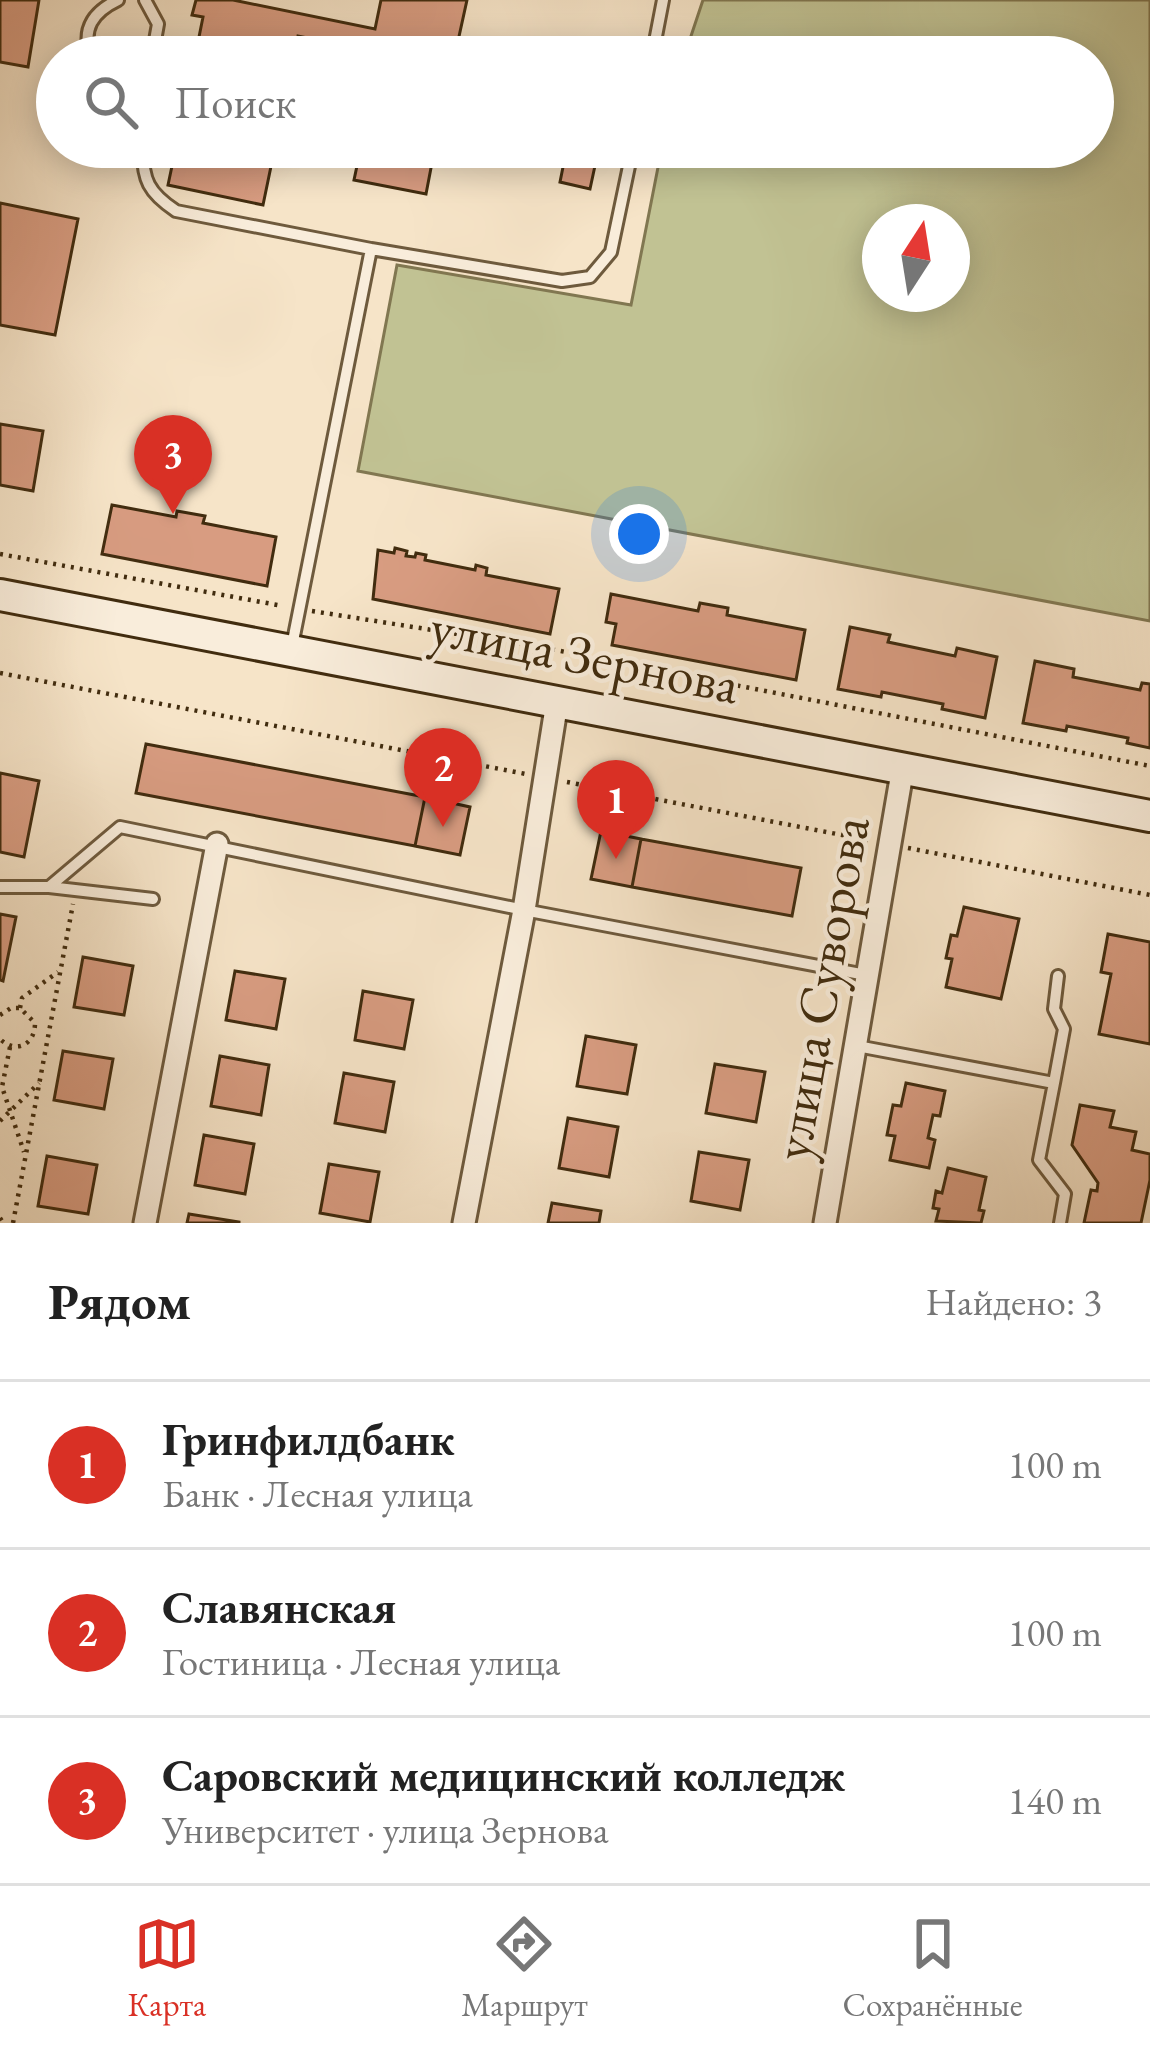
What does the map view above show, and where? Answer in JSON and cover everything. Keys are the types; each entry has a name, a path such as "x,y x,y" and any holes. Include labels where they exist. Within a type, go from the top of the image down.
{"main road":[{"name":"улица Зернова","path":"0,596 1150,816"}],"street":[{"path":"464,1223 524,910 557,701"},
{"name":"улица Суворова","path":"825,1223 903,767"},
{"path":"146,1223 217,844"}],"lane":[{"path":"88,36 97,10 118,0"},
{"path":"145,0 158,24 156,36"},
{"path":"656,36 663,0"},
{"path":"142,168 150,194 176,211 562,281 590,277 611,252 629,168"},
{"path":"292,651 370,249"},
{"path":"49,887 120,827 870,976"},
{"path":"0,887 49,887 153,899"},
{"path":"1058,976 1054,1009 1064,1029 1039,1160 1065,1194 1060,1223"},
{"path":"857,1046 1054,1083"}],"path":[{"path":"0,554 540,647 1150,766"},
{"path":"0,673 1150,896"},
{"path":"1,1221 13,1223 76,890"},
{"path":"20,1008 22,998 60,970"},
{"path":"0,1016 20,1008 32,1016 35,1031 23,1046 10,1046 0,1039"},
{"path":"10,1046 2,1087 26,1158"},
{"path":"0,1121 39,1082"}],"green space":[{"path":"703,0 1150,0 1150,621 358,471 397,265 631,305 658,168 1114,168 1114,36 691,36"}],"building":[{"path":"0,0 39,0 28,67 0,62"},
{"path":"196,0 233,0 375,29 381,0 467,0 459,36 199,36 203,17 192,15"},
{"path":"172,168 271,168 263,205 168,185"},
{"path":"357,168 431,168 426,194 354,180"},
{"path":"563,168 594,168 590,189 560,182"},
{"path":"0,203 78,219 55,335 0,325"},
{"path":"0,424 43,431 33,491 0,485"},
{"path":"112,505 176,517 177,511 205,516 203,523 276,537 267,586 102,554"},
{"path":"395,548 407,551 406,556 426,555 425,560 475,570 476,565 487,568 486,575 559,589 550,634 373,599 378,550 394,553"},
{"path":"611,594 698,611 700,603 728,608 727,615 805,630 796,680 612,645 616,624 606,622"},
{"path":"850,627 890,635 888,642 955,656 957,648 997,657 985,718 942,709 943,704 838,689"},
{"path":"1035,661 1074,669 1073,677 1140,690 1142,683 1150,684 1150,748 1127,743 1128,738 1023,723"},
{"path":"146,744 425,797 415,846 136,793"},
{"path":"0,773 39,781 24,857 0,852"},
{"path":"425,797 470,807 460,855 415,846"},
{"path":"601,831 641,839 632,887 591,879"},
{"path":"641,839 801,868 792,916 632,887"},
{"path":"964,907 1019,919 1001,999 946,987 951,935 957,936"},
{"path":"0,914 16,917 3,981 0,980"},
{"path":"1108,934 1150,942 1150,1044 1099,1034 1111,974 1101,972"},
{"path":"83,957 133,966 124,1015 74,1007"},
{"path":"235,971 285,979 276,1029 226,1020"},
{"path":"363,991 413,1000 404,1049 355,1040"},
{"path":"586,1036 636,1045 627,1094 577,1086"},
{"path":"63,1051 113,1059 104,1109 54,1100"},
{"path":"220,1056 269,1065 261,1115 211,1106"},
{"path":"715,1064 765,1072 756,1122 706,1113"},
{"path":"344,1073 394,1082 385,1132 335,1123"},
{"path":"906,1083 945,1091 940,1116 933,1115 928,1138 935,1140 929,1168 890,1160 895,1136 887,1135 893,1105 901,1106"},
{"path":"1080,1105 1114,1111 1110,1127 1136,1132 1132,1150 1150,1154 1141,1223 1084,1223 1091,1190 1097,1191 1098,1183 1072,1145"},
{"path":"568,1118 618,1127 609,1177 559,1168"},
{"path":"204,1135 254,1144 245,1194 195,1185"},
{"path":"699,1152 749,1160 740,1210 691,1201"},
{"path":"47,1156 97,1165 88,1214 38,1206"},
{"path":"329,1164 379,1172 370,1222 320,1213"},
{"path":"948,1168 986,1177 981,1223 936,1221 936,1191 942,1193"},
{"path":"552,1203 601,1211 599,1223 548,1223"},
{"path":"189,1214 239,1222 239,1223 187,1223"}],"place":[{"name":"Саровский медицинский колледж","path":"173,514"},
{"name":"Славянская","path":"443,827"},
{"name":"Гринфилдбанк","path":"616,859"}]}
